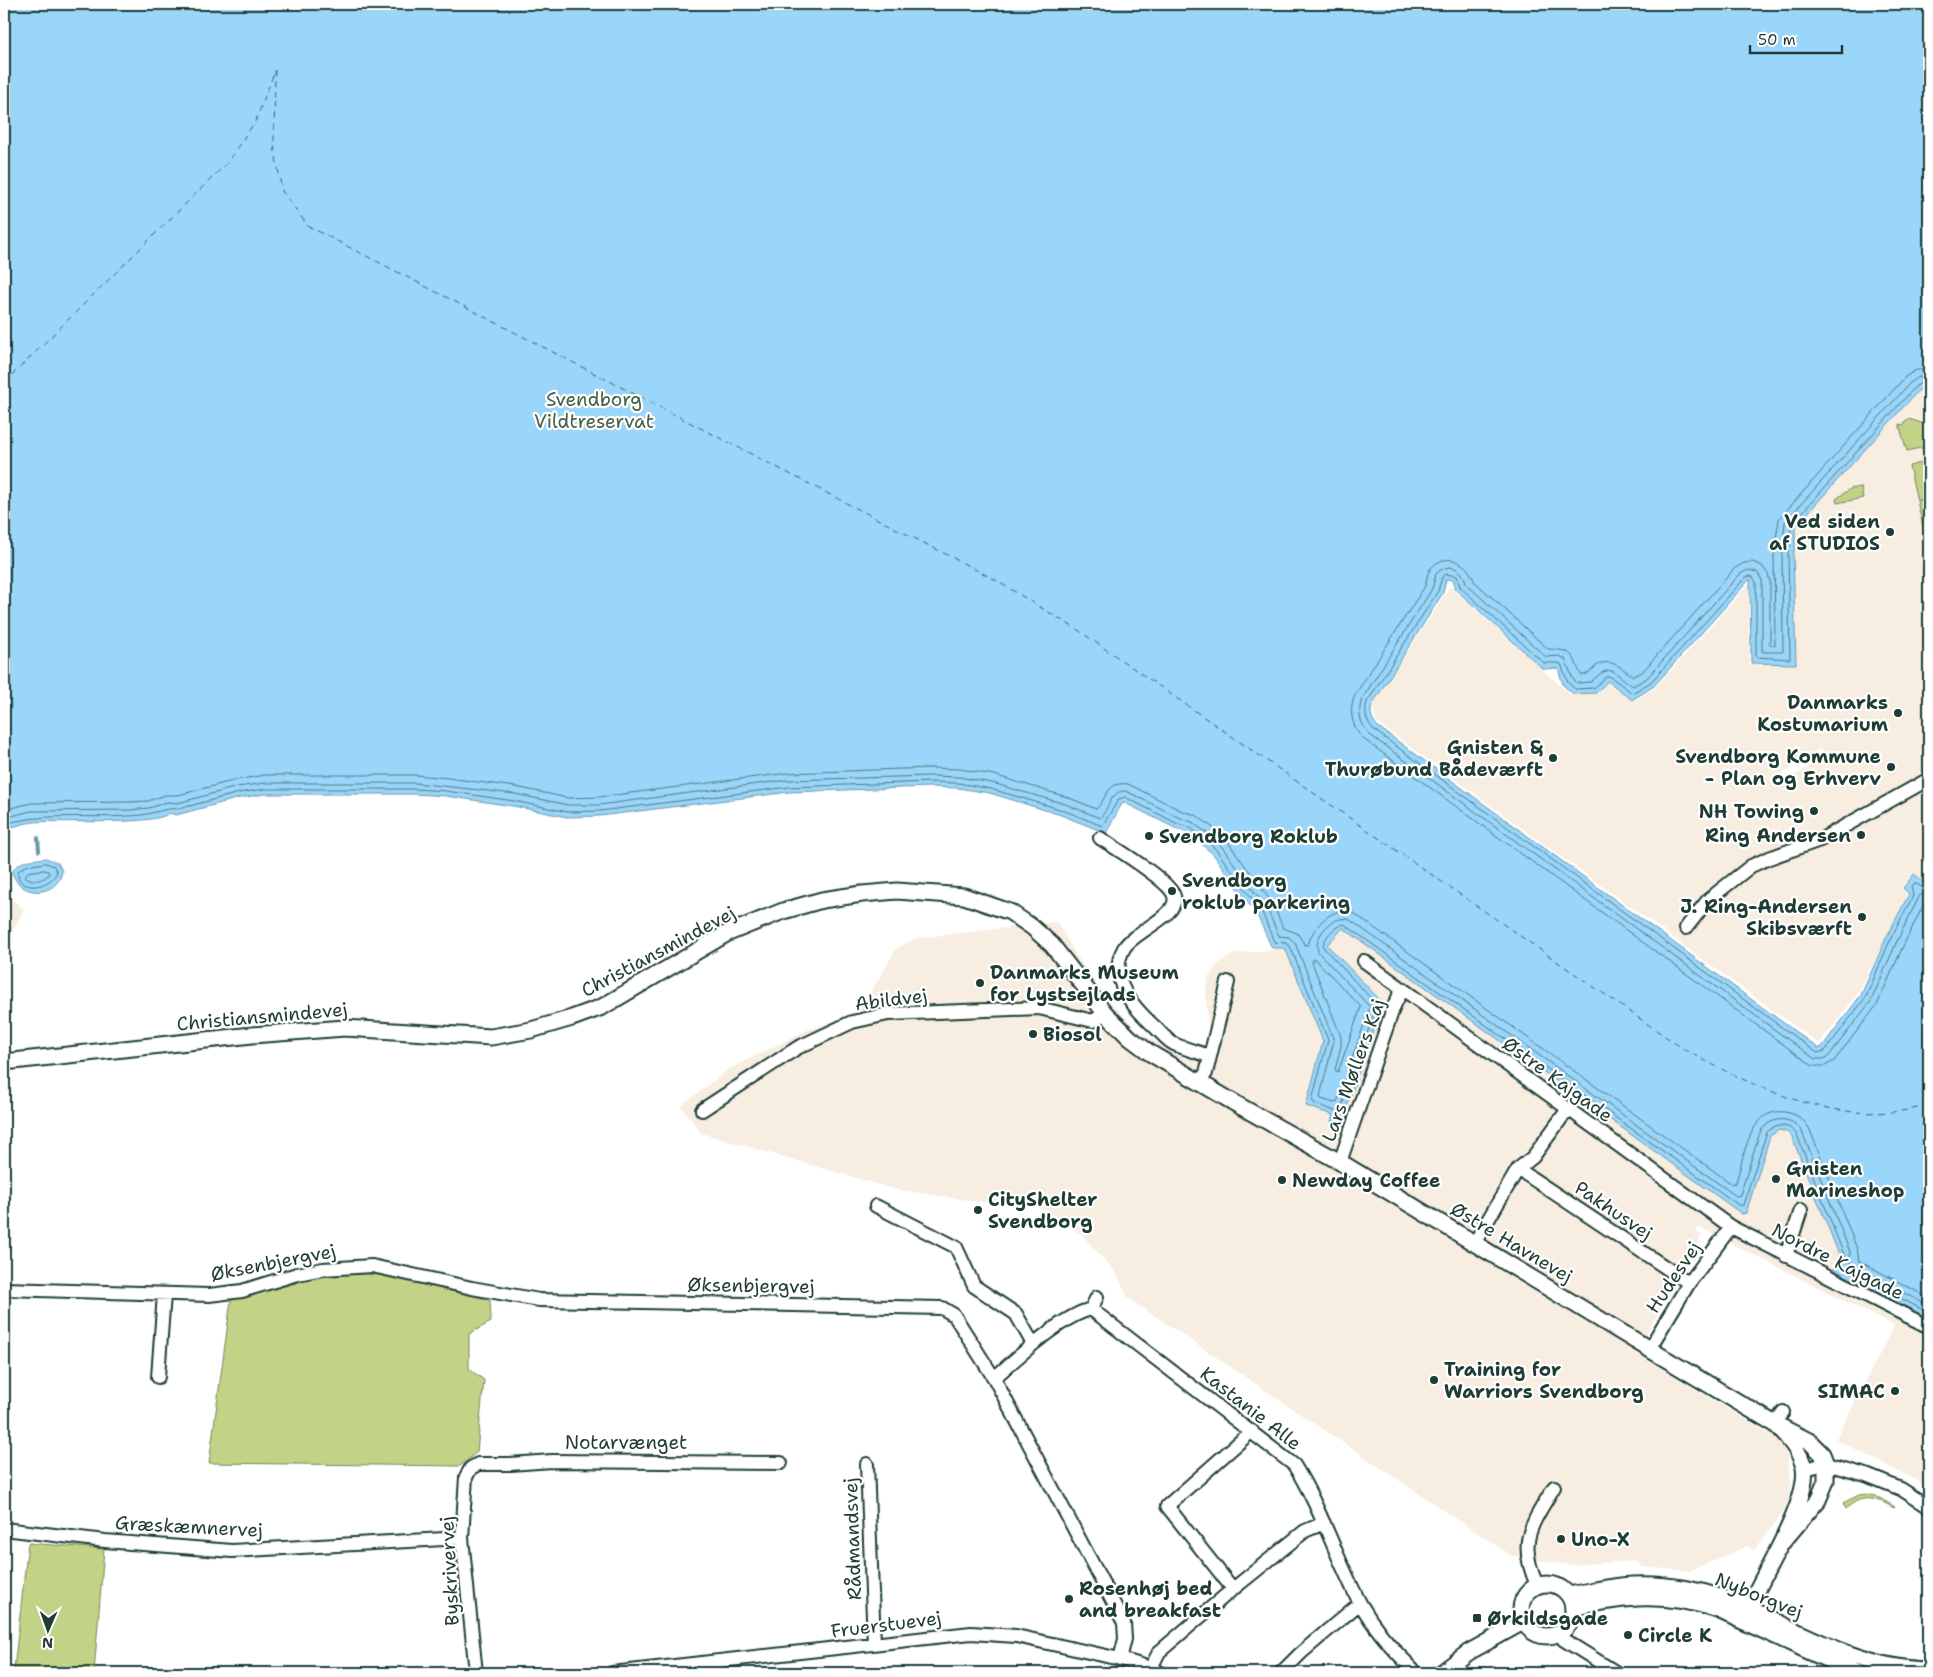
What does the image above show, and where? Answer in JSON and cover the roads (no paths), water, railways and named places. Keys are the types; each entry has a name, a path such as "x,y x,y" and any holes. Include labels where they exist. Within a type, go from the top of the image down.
{"street":[{"path":"1686,928 1708,900 1752,866 1820,840 1929,779"},
{"path":"1100,838 1149,871 1172,891 1175,898 1174,906 1169,913 1132,938 1124,949 1119,963 1120,982 1127,999 1145,1019 1173,1044 1210,1056"},
{"name":"Christiansmindevej","path":"4,1062 252,1035 345,1028 491,1037 531,1030 602,1007 726,934 783,911 822,900 897,891 964,896 1010,912 1052,944 1104,1013"},
{"name":"Østre Kajgade","path":"1364,961 1730,1228"},
{"path":"1200,1083 1206,1073 1228,982"},
{"name":"Lars Møllers Kaj","path":"1340,1162 1394,1006 1402,990"},
{"name":"Abildvej","path":"702,1110 797,1048 852,1022 888,1014 1039,1008 1093,1021 1104,1013"},
{"name":"Østre Havnevej","path":"1104,1013 1130,1038 1150,1053 1475,1242 1649,1349 1779,1418 1809,1441 1822,1454 1826,1464"},
{"path":"1475,1242 1518,1169 1533,1157 1568,1109"},
{"name":"Pakhusvej","path":"1518,1169 1689,1283"},
{"path":"876,1206 956,1247 974,1286 1016,1314 1033,1344"},
{"path":"1786,1256 1800,1210"},
{"name":"Nordre Kajgade","path":"1730,1228 1929,1327"},
{"name":"Hudesvej","path":"1649,1349 1689,1283 1730,1228"},
{"name":"Øksenbjergvej","path":"4,1289 209,1295 242,1291 310,1271 367,1266 539,1300 942,1308 954,1315 994,1378 1124,1623 1125,1639 1120,1660"},
{"path":"158,1377 164,1294"},
{"path":"994,1378 1033,1344 1078,1312 1091,1309 1097,1297"},
{"name":"Kastanie Alle","path":"1091,1309 1252,1430 1294,1465 1307,1485 1360,1603 1378,1632 1412,1669"},
{"name":"Østre Havnevej","path":"1779,1418 1804,1469"},
{"path":"1233,1589 1167,1506 1252,1430"},
{"name":"Notarvænget","path":"471,1468 478,1464 510,1464 552,1460 781,1463"},
{"name":"Rådmandsvej","path":"867,1464 874,1643"},
{"path":"1780,1545 1822,1494 1826,1481 1826,1464"},
{"path":"1745,1614 1780,1545 1800,1497 1804,1469 1826,1464 1866,1475 1901,1488 1929,1507"},
{"name":"Byskrivervej","path":"471,1468 466,1477 462,1538 476,1673"},
{"path":"1537,1585 1528,1564 1526,1544 1535,1520 1554,1487"},
{"path":"1156,1671 1159,1652 1305,1531 1324,1523"},
{"name":"Græskæmnervej","path":"4,1529 105,1541 232,1551 462,1538"},
{"path":"1537,1585 1558,1586 1571,1601 1570,1622 1559,1633 1546,1636 1539,1635 1532,1632 1523,1622 1520,1608 1522,1600 1530,1589 1537,1585"},
{"name":"Nyborgvej","path":"1571,1601 1622,1586 1654,1585 1685,1589 1844,1652 1902,1668 1929,1670"},
{"path":"1281,1673 1301,1653 1360,1603"},
{"name":"Nyborgvej","path":"1745,1614 1857,1673"},
{"path":"1441,1673 1469,1652 1523,1622"},
{"name":"Fruerstuevej","path":"612,1673 687,1669 874,1643 970,1633 1016,1636 1120,1660 1156,1671"},
{"path":"1559,1633 1564,1640 1617,1673"}],"water":[{"name":"Svendborg Vildtreservat","path":"4,4 1929,4 1929,392 1924,388 1918,391 1795,527 1795,550 1793,551 1796,664 1751,663 1750,579 1654,686 1632,700 1608,681 1596,693 1573,694 1563,685 1558,668 1543,669 1454,588 1454,580 1446,579 1443,593 1372,705 1371,711 1372,718 1377,726 1818,1048 1821,1048 1861,995 1887,936 1909,894 1903,888 1914,874 1925,883 1929,877 1929,1319 1833,1269 1840,1257 1792,1137 1787,1132 1779,1130 1770,1136 1746,1213 1742,1214 1343,928 1327,945 1383,1003 1340,1126 1331,1122 1333,1115 1306,1106 1323,1041 1285,948 1272,948 1257,915 1213,854 1187,832 1177,829 1123,802 1106,833 1061,815 990,793 958,788 930,787 789,792 600,816 567,817 513,806 446,796 415,794 265,794 240,798 176,815 169,813 146,820 34,822 4,829"},
{"path":"46,858 58,863 62,871 54,886 47,890 31,891 16,881 12,872 18,865 22,862"}],"waterway":[{"path":"38,838 39,851"}],"place":[{"name":"Ved siden af STUDIOS","path":"1890,532"},
{"name":"Danmarks Kostumarium","path":"1898,713"},
{"name":"Gnisten & Thurøbund Bådeværft","path":"1553,758"},
{"name":"Svendborg Kommune - Plan og Erhverv","path":"1891,767"},
{"name":"NH Towing","path":"1814,811"},
{"name":"Ring Andersen","path":"1861,835"},
{"name":"Svendborg Roklub","path":"1149,836"},
{"name":"Svendborg roklub parkering","path":"1172,891"},
{"name":"J. Ring-Andersen Skibsværft","path":"1862,917"},
{"name":"Danmarks Museum for Lystsejlads","path":"980,983"},
{"name":"Biosol","path":"1033,1034"},
{"name":"Gnisten Marineshop","path":"1776,1179"},
{"name":"Newday Coffee","path":"1282,1180"},
{"name":"CityShelter Svendborg","path":"978,1210"},
{"name":"Training for Warriors Svendborg","path":"1434,1380"},
{"name":"SIMAC","path":"1895,1391"},
{"name":"Uno-X","path":"1561,1539"},
{"name":"Rosenhøj bed and breakfast","path":"1069,1599"},
{"name":"Ørkildsgade","path":"1477,1618"},
{"name":"Circle K","path":"1628,1635"}]}
